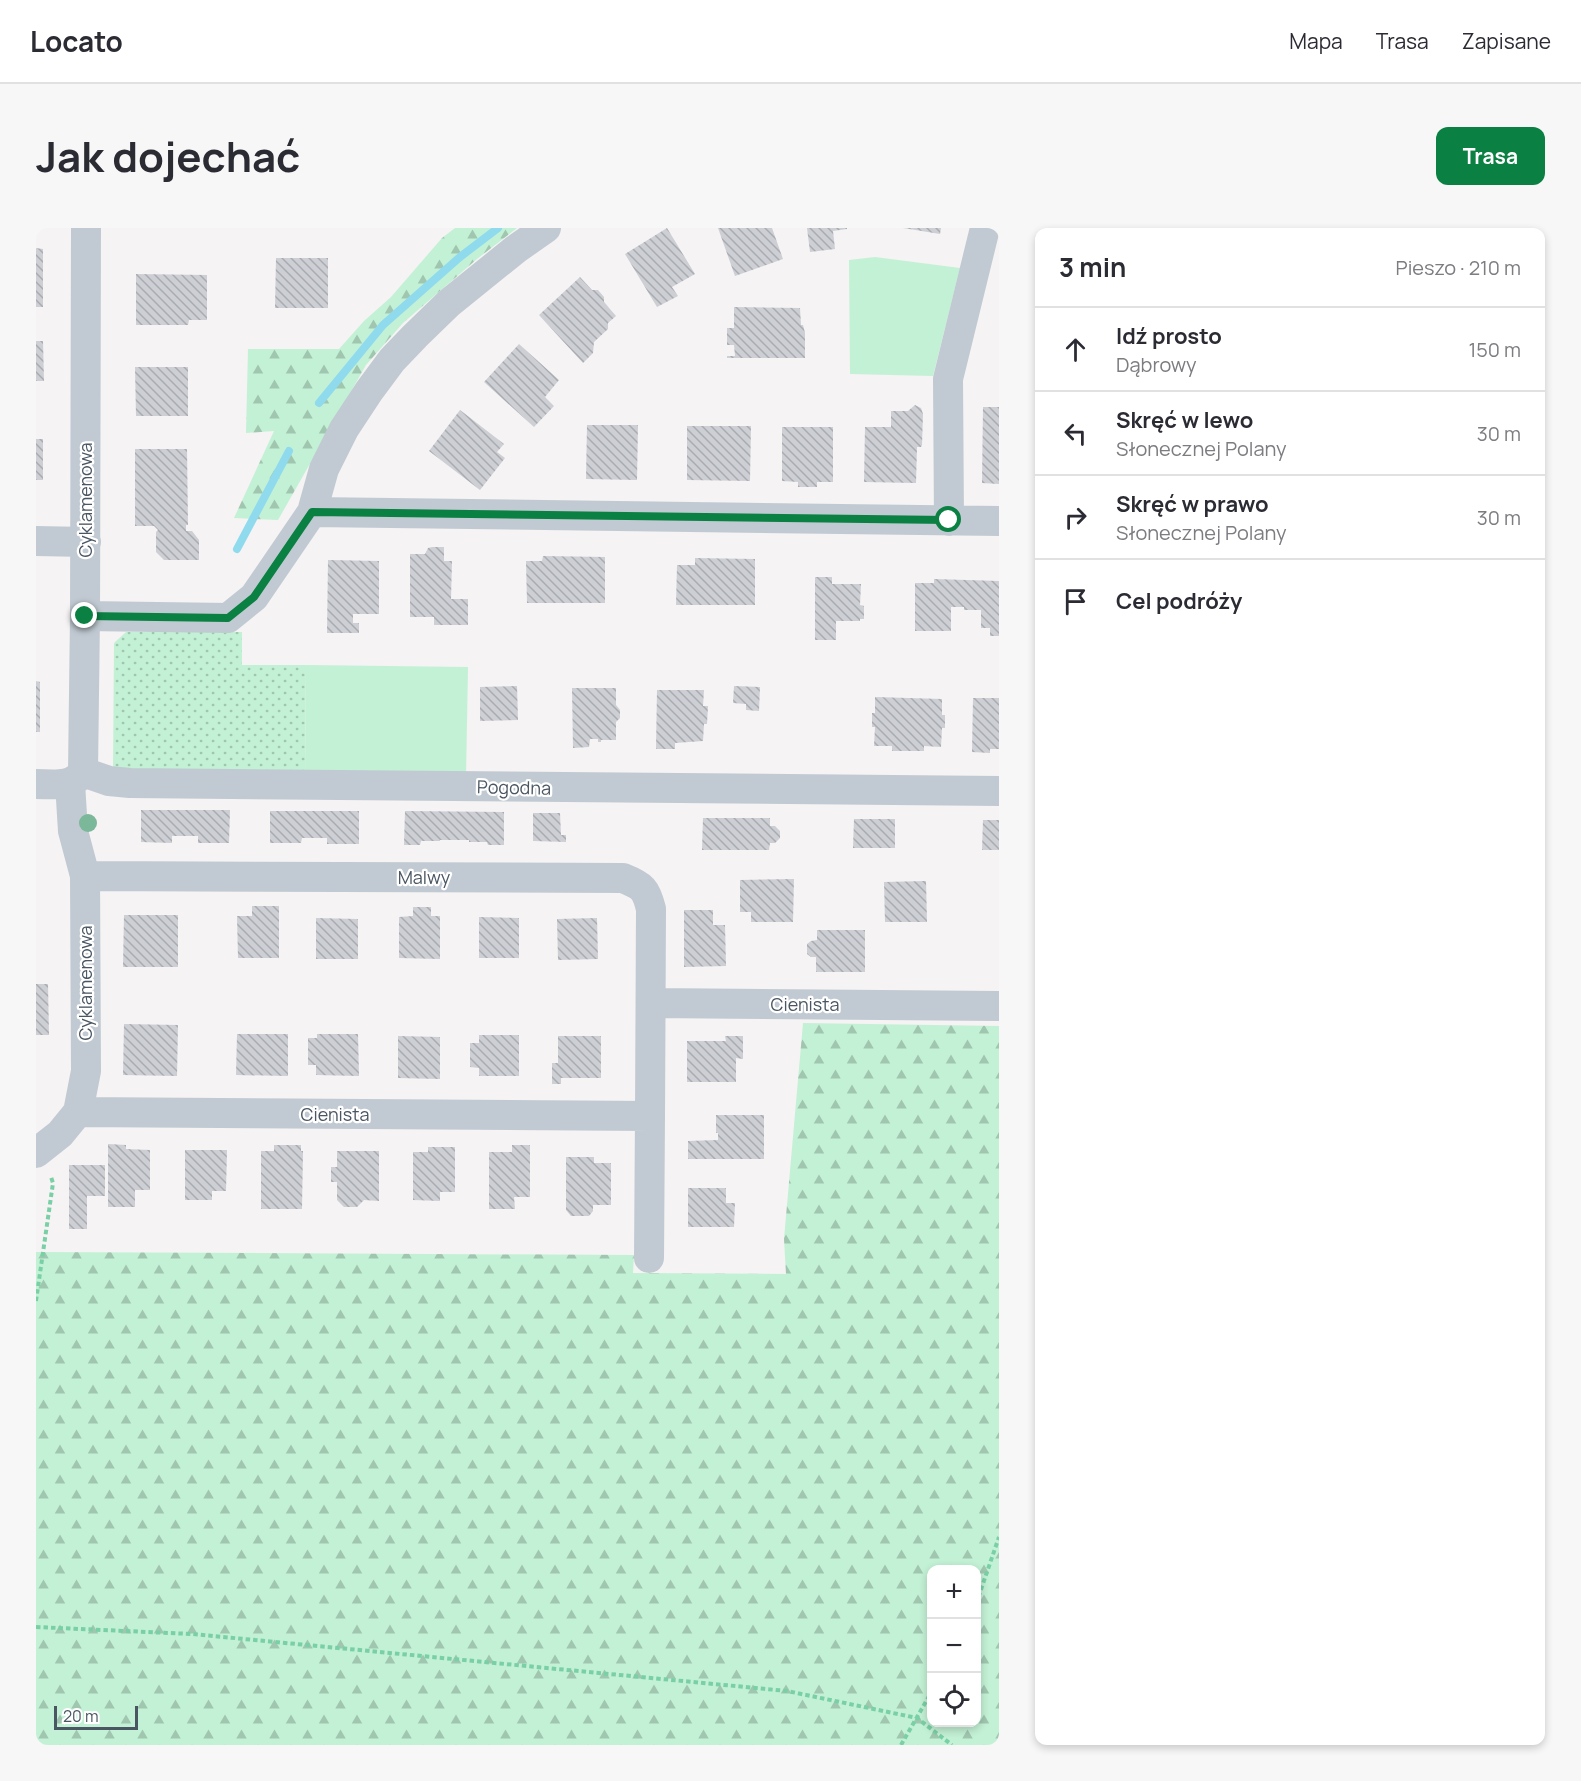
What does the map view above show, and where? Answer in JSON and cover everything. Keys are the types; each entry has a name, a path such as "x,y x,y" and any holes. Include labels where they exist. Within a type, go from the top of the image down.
{"street":[{"name":"Cyklamenowa","path":"78,1112 86,1071 85,876 73,831 85,616 86,228"},
{"path":"85,616 228,618 254,597 312,512 324,469 344,429 392,360 449,303 546,228"},
{"path":"949,520 948,379 985,228"},
{"path":"312,512 999,521"},
{"path":"36,541 86,542"},
{"name":"Pogodna","path":"36,784 77,778 130,783 999,791"},
{"name":"Malwy","path":"85,876 623,878 639,884 647,892 651,909 651,1003"},
{"path":"649,1258 651,1003"},
{"name":"Cienista","path":"651,1003 999,1006"},
{"path":"36,1153 60,1134 78,1112"},
{"name":"Cienista","path":"78,1112 650,1116"}],"path":[{"path":"36,1301 53,1183"},
{"path":"981,1589 999,1537"},
{"path":"36,1627 192,1634 787,1691 917,1718 952,1745"},
{"path":"901,1745 927,1700"}],"green space":[{"path":"455,228 517,228 403,323 366,365 278,520 234,518 274,431 246,433 248,349 339,349 364,321 391,297 442,238"},
{"path":"875,257 960,268 933,376 850,374 849,260"},
{"path":"126,632 242,632 242,665 306,665 305,775 113,773 114,643"},
{"path":"306,665 468,667 466,777 305,775"},
{"path":"803,1023 999,1026 999,1745 36,1745 36,1252 634,1255 633,1273 786,1274 784,1239"}],"building":[{"path":"667,228 695,274 672,287 678,296 657,307 625,254"},
{"path":"718,228 772,228 783,259 735,276"},
{"path":"807,228 847,229 833,231 835,249 810,252"},
{"path":"903,228 941,228 940,234"},
{"path":"36,248 43,249 43,307 36,307"},
{"path":"276,258 328,258 328,308 275,308"},
{"path":"136,274 207,275 207,320 189,320 188,325 136,325"},
{"path":"580,277 592,290 598,290 604,297 604,302 616,316 608,323 608,329 594,342 593,353 583,363 539,315"},
{"path":"734,307 800,308 801,325 805,333 805,358 727,358 727,356 735,356 734,345 727,345 727,328 734,328"},
{"path":"36,341 43,341 44,381 36,381"},
{"path":"519,344 559,380 545,397 554,406 534,427 484,382"},
{"path":"135,367 188,367 188,416 136,416"},
{"path":"915,405 921,408 923,414 922,445 917,447 916,483 864,482 865,427 891,427 891,411 908,411"},
{"path":"983,407 999,407 999,484 982,483"},
{"path":"460,410 504,444 497,452 505,458 480,490 429,451"},
{"path":"587,425 638,425 637,480 586,479"},
{"path":"687,426 751,426 750,481 687,480"},
{"path":"782,427 833,427 833,482 817,482 817,487 798,487 798,482 782,481"},
{"path":"36,439 43,439 43,480 36,480"},
{"path":"135,449 187,449 188,525 186,525 186,531 192,531 199,540 199,560 164,560 156,552 156,532 158,530 154,526 135,526"},
{"path":"444,547 444,561 452,561 451,599 468,599 468,625 434,625 434,617 410,617 410,554 425,554 428,548"},
{"path":"543,556 605,557 605,603 527,603 526,561 542,561"},
{"path":"695,558 755,559 755,605 676,605 677,565 695,565"},
{"path":"328,560 379,561 379,614 353,614 353,623 359,623 359,633 327,633"},
{"path":"815,577 832,577 832,584 861,584 860,605 864,606 864,619 836,621 836,640 815,640"},
{"path":"934,579 999,581 999,636 990,636 990,628 981,628 981,610 964,610 964,607 951,607 951,631 915,631 915,583 934,583"},
{"path":"36,681 40,682 40,732 36,732"},
{"path":"517,686 518,720 480,721 480,687"},
{"path":"734,686 760,687 759,711 746,710 746,704 733,703"},
{"path":"572,688 616,688 616,705 620,710 620,718 616,722 616,740 598,742 598,739 590,739 589,747 573,748"},
{"path":"657,690 704,690 703,706 708,706 703,741 675,743 675,749 656,749"},
{"path":"875,697 942,699 945,728 942,728 941,747 924,746 924,751 892,751 892,746 874,746 875,727 872,727 872,713 875,713"},
{"path":"973,698 999,698 999,749 990,749 990,753 972,752"},
{"path":"141,810 230,810 229,843 198,843 198,836 172,836 172,843 141,842"},
{"path":"270,811 359,811 359,844 327,844 327,838 302,838 301,843 270,843"},
{"path":"405,811 504,812 504,845 488,845 487,842 469,842 469,840 440,840 421,841 420,845 404,845"},
{"path":"533,813 560,813 561,835 566,835 566,842 533,841"},
{"path":"703,818 770,818 770,826 775,826 780,831 780,838 775,843 770,843 769,850 702,850"},
{"path":"854,819 895,819 895,848 853,848"},
{"path":"983,820 999,820 999,850 982,850"},
{"path":"794,879 793,922 751,922 751,912 740,912 740,880"},
{"path":"926,881 927,922 885,922 884,882"},
{"path":"252,906 279,906 279,958 238,958 237,916 252,916"},
{"path":"413,907 431,907 431,916 440,916 440,959 399,958 399,917 413,916"},
{"path":"684,910 713,910 713,925 725,925 726,966 684,967"},
{"path":"124,915 178,915 178,967 123,967"},
{"path":"479,917 519,918 519,958 479,958"},
{"path":"316,918 358,919 358,959 316,959"},
{"path":"597,918 598,959 558,960 557,919"},
{"path":"817,930 865,930 865,972 816,972 816,957 807,954 807,944 817,940"},
{"path":"36,984 48,984 49,1035 36,1035"},
{"path":"124,1024 178,1025 177,1076 123,1075"},
{"path":"237,1034 288,1034 288,1076 236,1075"},
{"path":"317,1034 358,1034 359,1076 316,1075 316,1065 308,1065 308,1038 317,1038"},
{"path":"479,1035 519,1035 519,1076 479,1076 479,1068 470,1067 470,1043 479,1043"},
{"path":"398,1036 440,1037 440,1079 398,1078"},
{"path":"558,1036 601,1036 601,1078 561,1078 561,1084 552,1084 552,1063 558,1063"},
{"path":"725,1036 743,1036 743,1059 736,1058 736,1082 687,1082 687,1041 726,1041"},
{"path":"716,1115 764,1115 764,1159 688,1159 688,1141 718,1140"},
{"path":"108,1144 126,1145 126,1149 150,1150 150,1190 135,1190 135,1207 108,1207"},
{"path":"274,1145 301,1145 301,1151 303,1151 302,1209 261,1209 261,1151 274,1151"},
{"path":"512,1145 530,1145 530,1197 514,1197 515,1209 489,1209 489,1152 512,1152"},
{"path":"428,1147 455,1147 455,1192 440,1192 440,1201 413,1200 413,1152 428,1152"},
{"path":"185,1150 227,1150 226,1191 212,1191 212,1200 185,1200"},
{"path":"337,1151 379,1151 379,1201 364,1200 357,1207 344,1207 337,1200 337,1182 331,1182 331,1167 337,1167"},
{"path":"566,1157 594,1157 594,1163 611,1163 611,1205 593,1205 593,1211 589,1216 571,1216 566,1210"},
{"path":"69,1165 105,1165 105,1196 87,1196 87,1229 69,1229"},
{"path":"688,1188 726,1188 726,1203 735,1203 734,1227 688,1227"}],"waterway":[{"path":"319,403 383,325 460,257 498,228"},
{"path":"237,549 289,451"}],"route":[{"path":"85,616 228,618 254,597 312,512 949,520"}]}
